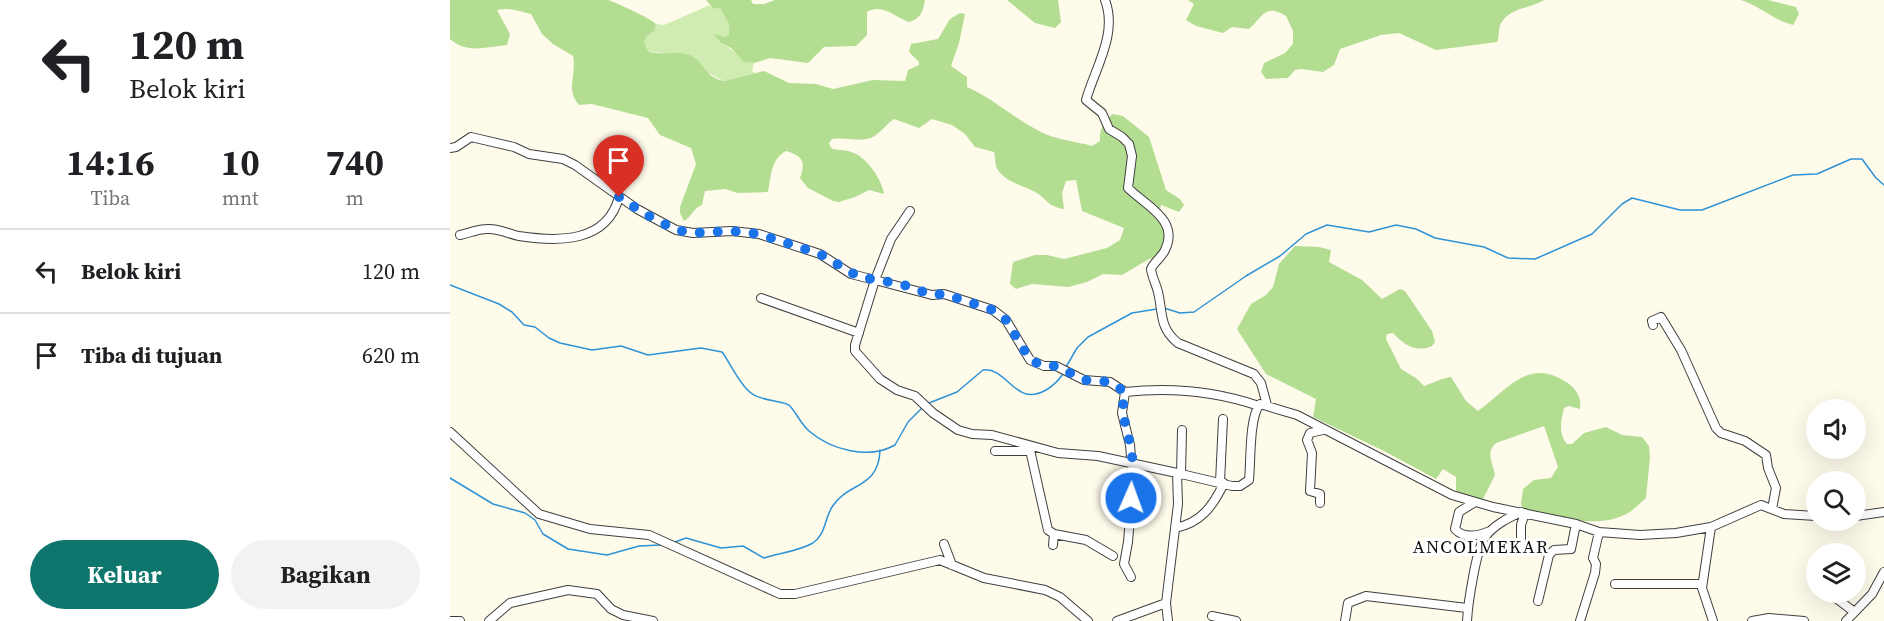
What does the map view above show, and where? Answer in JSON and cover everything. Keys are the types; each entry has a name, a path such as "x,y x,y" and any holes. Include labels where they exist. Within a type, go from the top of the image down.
{"street":[{"path":"910,211 891,239 875,280 855,351 874,373 890,386 915,396 927,408 958,430 972,434 992,435 1033,448 1058,453 1098,456 1240,486 1249,480 1252,431 1263,405 1261,382 1254,374 1178,343 1168,334 1161,320 1157,289 1151,269 1164,252 1167,243 1165,221 1159,213 1128,188 1132,156 1129,144 1109,129 1102,113 1086,102 1101,59 1110,17 1105,0"},
{"path":"450,148 456,147 471,137 514,147 529,154 563,159 645,214 676,230 693,233 732,231 759,234 820,254 851,274 901,284 932,295 944,294 993,310 1006,320 1030,360 1044,366 1062,368 1084,380 1110,382 1125,392 1164,388 1185,389 1263,405 1297,415 1452,495 1475,502 1576,524 1599,532 1640,535 1676,533 1710,526 1761,505 1784,514 1806,515"},
{"path":"460,235 488,229 522,236 570,239 604,224 615,210 619,197"},
{"path":"761,298 859,333"},
{"path":"1653,325 1652,321 1661,317 1681,350 1719,431 1745,441 1766,455 1768,468 1776,486 1772,509"},
{"path":"1125,392 1122,413 1132,463 1131,516 1124,564 1131,577"},
{"path":"1175,528 1201,519 1212,506 1222,483 1223,419"},
{"path":"1168,621 1166,603 1178,504 1182,430"},
{"path":"1320,503 1320,494 1310,489 1312,453 1307,440 1310,433 1323,430"},
{"path":"450,432 539,514 590,529 649,535 780,594 795,594 869,578 936,560 984,578 1045,590 1060,597 1088,621"},
{"path":"995,451 1033,448"},
{"path":"1033,448 1048,530 1054,534 1086,540 1113,556"},
{"path":"1475,502 1459,512 1455,528 1462,534 1472,536 1491,530 1523,512"},
{"path":"1521,549 1523,512"},
{"path":"1866,515 1884,512"},
{"path":"1538,602 1549,555 1557,550 1571,549 1576,524"},
{"path":"1710,526 1702,584 1704,599 1713,621"},
{"path":"1467,621 1467,608 1481,546 1491,530"},
{"path":"1580,621 1595,573 1596,564 1593,558 1599,532"},
{"path":"1053,545 1054,534"},
{"path":"944,543 952,565"},
{"path":"1846,621 1872,594 1884,572"},
{"path":"1615,584 1702,584"},
{"path":"489,621 510,603 568,590 597,594 611,609 623,615 653,621"},
{"path":"1345,621 1348,603 1366,596 1467,608"},
{"path":"1117,621 1166,603"},
{"path":"1842,603 1853,612"},
{"path":"1212,616 1236,621"},
{"path":"1752,621 1769,618 1804,621"},
{"path":"450,621 460,621"}],"green space":[{"path":"450,0 608,0 656,24 655,30 645,41 648,51 690,55 699,61 709,74 718,79 724,81 764,71 789,83 816,84 833,89 873,80 905,81 908,70 919,65 919,62 909,52 911,44 938,39 950,19 960,13 965,14 951,66 967,77 967,87 1043,133 1092,146 1100,141 1101,129 1110,116 1113,114 1123,116 1149,137 1166,190 1180,199 1184,205 1179,212 1161,205 1160,209 1170,231 1171,242 1168,255 1149,259 1122,275 1103,274 1087,282 1068,287 1032,284 1016,289 1010,284 1013,262 1035,255 1064,259 1107,248 1120,240 1124,228 1082,211 1076,180 1066,181 1062,193 1064,209 1058,208 1035,192 1006,178 997,168 994,152 975,147 965,134 952,125 932,119 919,128 894,119 871,138 832,139 829,143 831,148 857,154 868,163 877,175 884,194 869,190 839,202 833,201 808,188 800,178 803,168 802,160 786,151 775,163 768,192 738,193 725,189 705,191 702,205 684,221 680,207 696,164 691,148 660,135 648,118 592,104 579,105 572,87 573,56 542,34 531,14 510,9 497,10 510,34 507,45 470,48 456,44 450,39"},
{"path":"706,0 751,0 753,4 764,4 775,0 925,0 921,14 909,22 883,10 867,12 867,35 856,46 824,47 808,63 770,58 754,63 744,62 731,48 721,43 714,34 724,37 729,35 729,24 720,8 714,9"},
{"path":"1007,0 1058,0 1061,22 1055,28 1035,23"},
{"path":"1188,0 1544,0 1515,11 1505,18 1500,25 1497,42 1436,50 1399,33 1381,35 1340,49 1334,65 1323,72 1301,69 1295,70 1288,78 1266,79 1261,72 1264,63 1285,53 1293,44 1293,31 1286,16 1279,12 1268,11 1249,29 1232,27 1223,33 1196,26 1186,20 1194,4"},
{"path":"1741,0 1768,0 1796,7 1799,14 1793,25"},
{"path":"710,5 714,9 720,8 729,24 729,35 724,37 721,43 754,63 752,71 756,73 724,81 704,71 695,58 648,51 645,41 655,30 656,24 664,25"},
{"path":"1295,246 1331,250 1329,262 1362,280 1382,299 1400,289 1405,291 1432,331 1435,342 1432,346 1421,349 1411,347 1393,333 1387,334 1386,339 1401,369 1424,386 1451,377 1466,401 1478,411 1508,387 1529,375 1540,373 1552,375 1570,384 1579,397 1580,409 1569,406 1564,408 1561,426 1564,440 1567,444 1572,444 1584,433 1606,427 1622,435 1642,437 1649,446 1650,457 1646,498 1628,513 1603,521 1576,520 1523,509 1521,504 1523,489 1534,480 1551,478 1558,467 1544,426 1496,443 1490,454 1495,475 1482,501 1456,491 1456,477 1443,469 1436,479 1313,417 1316,399 1266,374 1237,329 1251,304 1266,295 1273,287 1279,264"}],"waterway":[{"path":"1164,308 1180,313 1194,312 1280,256 1306,234 1327,225 1369,232 1396,225 1416,229 1435,238 1484,247 1508,258 1535,259 1592,234 1622,204 1632,198 1680,210 1702,210 1793,175 1817,174 1851,159 1862,159 1884,185"},
{"path":"450,285 499,304 512,312 524,325 535,327 560,343 592,350 621,346 648,355 701,348 722,352 751,393 761,398 787,404 806,428 818,438 850,451 874,452 895,445 908,422 923,407"},
{"path":"1066,367 1077,348 1088,337 1132,313 1157,309"},
{"path":"929,403 957,392 983,370 999,374 1019,391 1027,394 1046,390 1063,374"},
{"path":"675,542 686,538 721,548 743,546 764,558 808,546 823,531 829,512 838,499 868,479 874,472 880,450"},
{"path":"450,478 493,504 525,513 535,520 543,534 568,549 607,555 639,546 661,545"}],"district":[{"name":"ANCOLMEKAR","path":"1481,546"}],"route":[{"path":"619,197 676,230 693,233 745,231 759,234 820,254 859,277 901,284 932,295 944,294 1000,314 1030,360 1044,366 1062,368 1084,380 1110,382 1125,392 1122,413 1130,445 1133,480 1131,498"}]}
